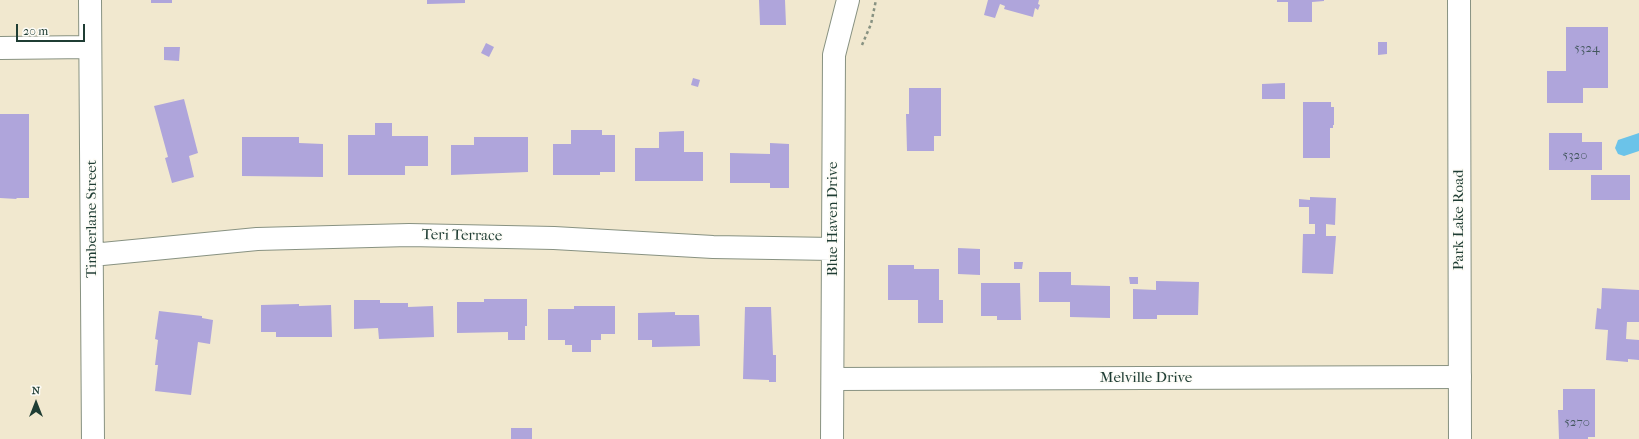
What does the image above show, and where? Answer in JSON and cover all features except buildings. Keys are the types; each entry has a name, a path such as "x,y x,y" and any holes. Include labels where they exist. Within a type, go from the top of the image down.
{"street":[{"name":"Timberlane Street","path":"90,0 93,439"},
{"name":"Blue Haven Drive","path":"832,439 834,55 848,0"},
{"name":"Park Lake Road","path":"1459,0 1460,439"},
{"path":"0,48 90,47"},
{"name":"Teri Terrace","path":"92,255 257,239 409,235 554,238 713,247 833,249"},
{"name":"Melville Drive","path":"832,379 1460,377"}],"path":[{"path":"860,49 870,24 876,0"}],"water":[{"path":"1639,133 1639,151 1624,156 1618,154 1615,148 1618,140"}]}
